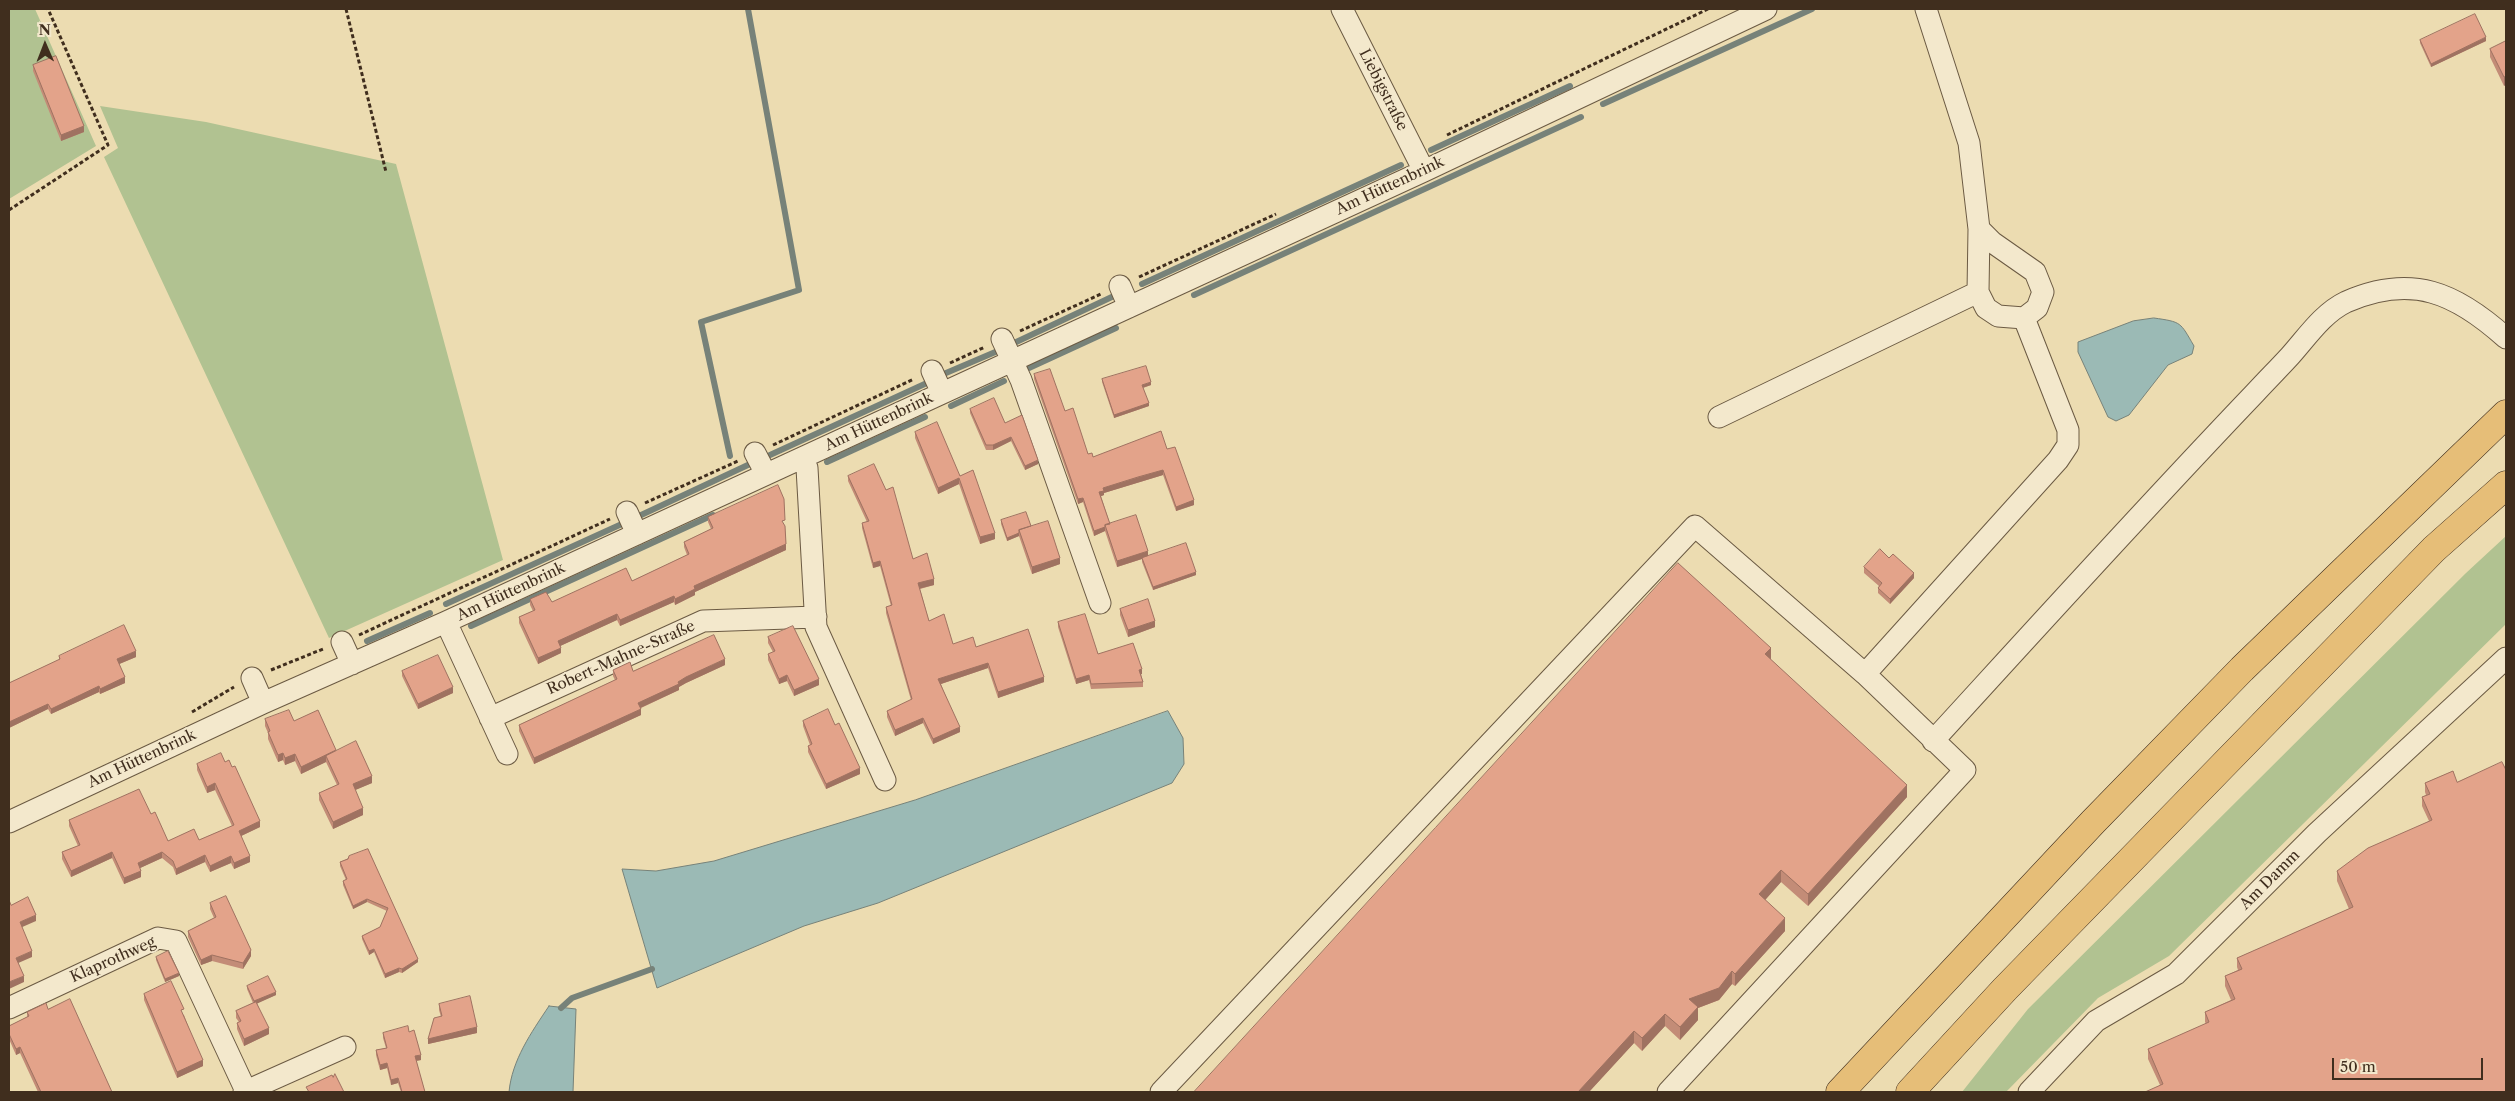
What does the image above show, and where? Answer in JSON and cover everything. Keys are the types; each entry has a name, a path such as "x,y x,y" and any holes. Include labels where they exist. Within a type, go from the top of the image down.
{"highway":[{"path":"1840,1092 2093,822 2242,669 2506,414"},
{"path":"1910,1092 2005,989 2428,556 2506,485"}],"street":[{"name":"Liebigstraße","path":"1342,9 1424,171"},
{"name":"Am Hüttenbrink","path":"9,822 263,703 446,622 1424,171 1766,9"},
{"path":"1926,9 1969,143 1979,229 1978,292 1986,308 1998,316 2024,318 2037,308 2043,292 2035,272 1992,242 1979,229"},
{"path":"1120,286 1129,306"},
{"path":"1933,740 2204,444 2290,357 2326,315 2344,303 2364,296 2402,289 2439,293 2458,301 2482,316 2506,338"},
{"path":"1719,417 1978,292"},
{"path":"1865,674 2058,460 2068,445 2068,430 2024,318"},
{"path":"1002,339 1021,380 1100,602"},
{"path":"932,371 942,393"},
{"path":"755,453 766,474"},
{"path":"802,458 807,468 816,627 885,780"},
{"path":"627,512 638,534"},
{"path":"1161,1092 1695,526 1865,674 1965,770 1668,1092"},
{"name":"Robert-Mahne-Straße","path":"490,718 703,621 816,616"},
{"path":"446,622 507,754"},
{"path":"342,642 352,664"},
{"name":"Am Damm","path":"2029,1092 2096,1021 2176,974 2317,833 2506,658"},
{"path":"252,678 263,703"},
{"name":"Klaprothweg","path":"9,1008 158,938 176,941 245,1092"},
{"path":"245,1092 345,1047"}],"path":[{"path":"9,210 108,145 48,9"},
{"path":"346,9 386,172"},
{"path":"1414,151 1708,9"},
{"path":"187,714 252,678 300,656 342,642 1280,212"}],"green space":[{"path":"9,9 35,9 96,146 9,199"},
{"path":"100,106 206,122 396,164 503,560 329,638 104,157 118,148"},
{"path":"2506,536 2506,624 2169,956 2098,998 2006,1092 1962,1092 2028,1009 2466,573"}],"water":[{"path":"2154,318 2179,324 2194,346 2192,354 2168,365 2129,415 2116,421 2108,417 2078,352 2078,342 2133,321"},
{"path":"1168,711 1183,738 1184,764 1172,783 878,903 804,926 657,988 622,869 656,871 714,861 915,800"},
{"path":"549,1006 576,1009 573,1092 509,1092 518,1058"}],"building":[{"path":"2475,14 2486,37 2431,64 2420,40"},
{"path":"2506,41 2506,76 2504,77 2490,49"},
{"path":"56,56 84,126 61,135 33,65"},
{"path":"1146,366 1151,382 1142,385 1149,403 1114,415 1102,379"},
{"path":"1050,369 1065,411 1073,408 1088,454 1092,453 1093,457 1161,431 1167,449 1175,447 1194,500 1176,507 1163,470 1138,477 1103,488 1104,491 1099,492 1110,524 1094,531 1083,498 1078,499 1034,374"},
{"path":"994,398 1005,423 1022,415 1038,460 1025,466 1011,437 993,445 986,445 970,409"},
{"path":"937,422 960,476 973,470 995,533 980,537 959,478 938,488 915,432"},
{"path":"874,464 886,490 893,487 913,559 927,553 934,579 918,583 929,621 944,614 953,644 973,637 976,647 1028,629 1044,677 998,692 988,663 938,679 960,727 933,739 923,718 895,730 887,711 912,699 886,607 892,605 880,561 873,563 862,523 869,521 848,476"},
{"path":"778,485 784,499 785,520 782,521 785,526 786,544 694,586 695,589 675,599 674,596 620,620 617,614 558,641 561,648 538,658 519,617 535,610 530,599 546,592 552,602 626,568 632,581 689,554 684,542 713,528 708,517"},
{"path":"1026,512 1031,526 1019,530 1019,533 1007,538 1001,520"},
{"path":"1136,515 1148,551 1117,561 1105,525"},
{"path":"1048,521 1060,558 1032,567 1019,530"},
{"path":"1186,543 1196,572 1153,587 1142,558"},
{"path":"1880,549 1889,558 1893,554 1914,573 1890,599 1878,588 1882,583 1864,567"},
{"path":"1678,563 1771,648 1765,654 1907,785 1808,894 1781,870 1759,894 1785,918 1735,974 1732,971 1719,988 1689,999 1698,1007 1680,1027 1665,1014 1642,1038 1634,1031 1578,1092 1194,1092"},
{"path":"1148,599 1155,621 1128,630 1120,609"},
{"path":"1085,614 1098,654 1133,643 1142,669 1139,670 1143,682 1091,684 1089,675 1076,679 1058,622"},
{"path":"124,625 136,651 117,659 125,677 100,689 99,686 51,709 48,704 9,722 9,683 60,659 59,656"},
{"path":"793,626 819,679 794,690 787,675 779,679 768,654 775,651 768,637"},
{"path":"714,635 725,659 686,677 678,682 679,684 638,703 641,709 534,758 519,725 617,679 613,670 630,662 633,671"},
{"path":"438,655 453,687 418,704 402,671"},
{"path":"828,709 835,725 839,723 860,768 826,784 808,746 812,744 803,721"},
{"path":"289,710 294,721 318,710 336,750 301,767 295,754 285,758 283,753 278,755 268,732 270,731 265,719"},
{"path":"356,741 372,776 353,784 363,808 333,822 319,793 339,784 326,756"},
{"path":"221,753 225,762 229,760 232,767 235,766 260,821 239,831 250,856 234,863 231,856 210,866 205,855 176,869 173,861 162,852 138,863 141,871 124,878 112,852 71,871 62,852 80,845 69,820 139,789 151,814 155,812 168,841 194,829 199,840 234,825 215,783 207,787 197,764"},
{"path":"2502,762 2506,770 2506,1092 2145,1092 2163,1084 2148,1049 2209,1022 2205,1012 2235,999 2225,976 2242,969 2237,958 2353,907 2337,871 2368,848 2432,820 2422,797 2430,794 2425,783 2453,771 2457,782"},
{"path":"368,849 418,959 402,969 399,968 385,974 374,949 369,951 362,936 380,927 388,908 367,899 353,906 343,881 347,879 340,862 348,859 349,856"},
{"path":"226,896 251,950 243,963 212,955 201,960 188,931 216,917 210,903"},
{"path":"28,897 36,915 20,922 32,951 16,958 24,976 9,982 9,900 11,905"},
{"path":"168,951 179,973 165,979 156,957"},
{"path":"268,976 276,992 254,1001 247,986"},
{"path":"171,981 184,1009 181,1010 203,1060 177,1072 144,994"},
{"path":"470,996 477,1027 428,1039 434,1018 442,1016 439,1004"},
{"path":"70,999 112,1092 41,1092 20,1047 16,1049 9,1034 9,1026 29,1016 27,1012 46,1003 48,1009"},
{"path":"256,1002 269,1028 244,1039 237,1023 241,1021 236,1011"},
{"path":"408,1026 409,1032 414,1030 421,1055 415,1056 425,1092 402,1092 398,1078 391,1080 387,1063 380,1065 376,1050 387,1048 383,1033"},
{"path":"335,1074 344,1092 309,1092 306,1087 332,1075 333,1077"}],"waterway":[{"path":"730,456 701,322 799,290 748,9"},
{"path":"1603,104 1812,9"},
{"path":"1431,150 1570,86"},
{"path":"1194,295 1581,117"},
{"path":"1142,284 1401,165"},
{"path":"1012,344 1116,295"},
{"path":"1029,368 1116,328"},
{"path":"946,373 1000,350"},
{"path":"951,406 1004,381"},
{"path":"770,455 929,382"},
{"path":"827,462 925,417"},
{"path":"639,516 750,464"},
{"path":"471,626 713,515"},
{"path":"446,604 624,523"},
{"path":"367,641 430,613"},
{"path":"561,1008 572,998 652,969"}]}
